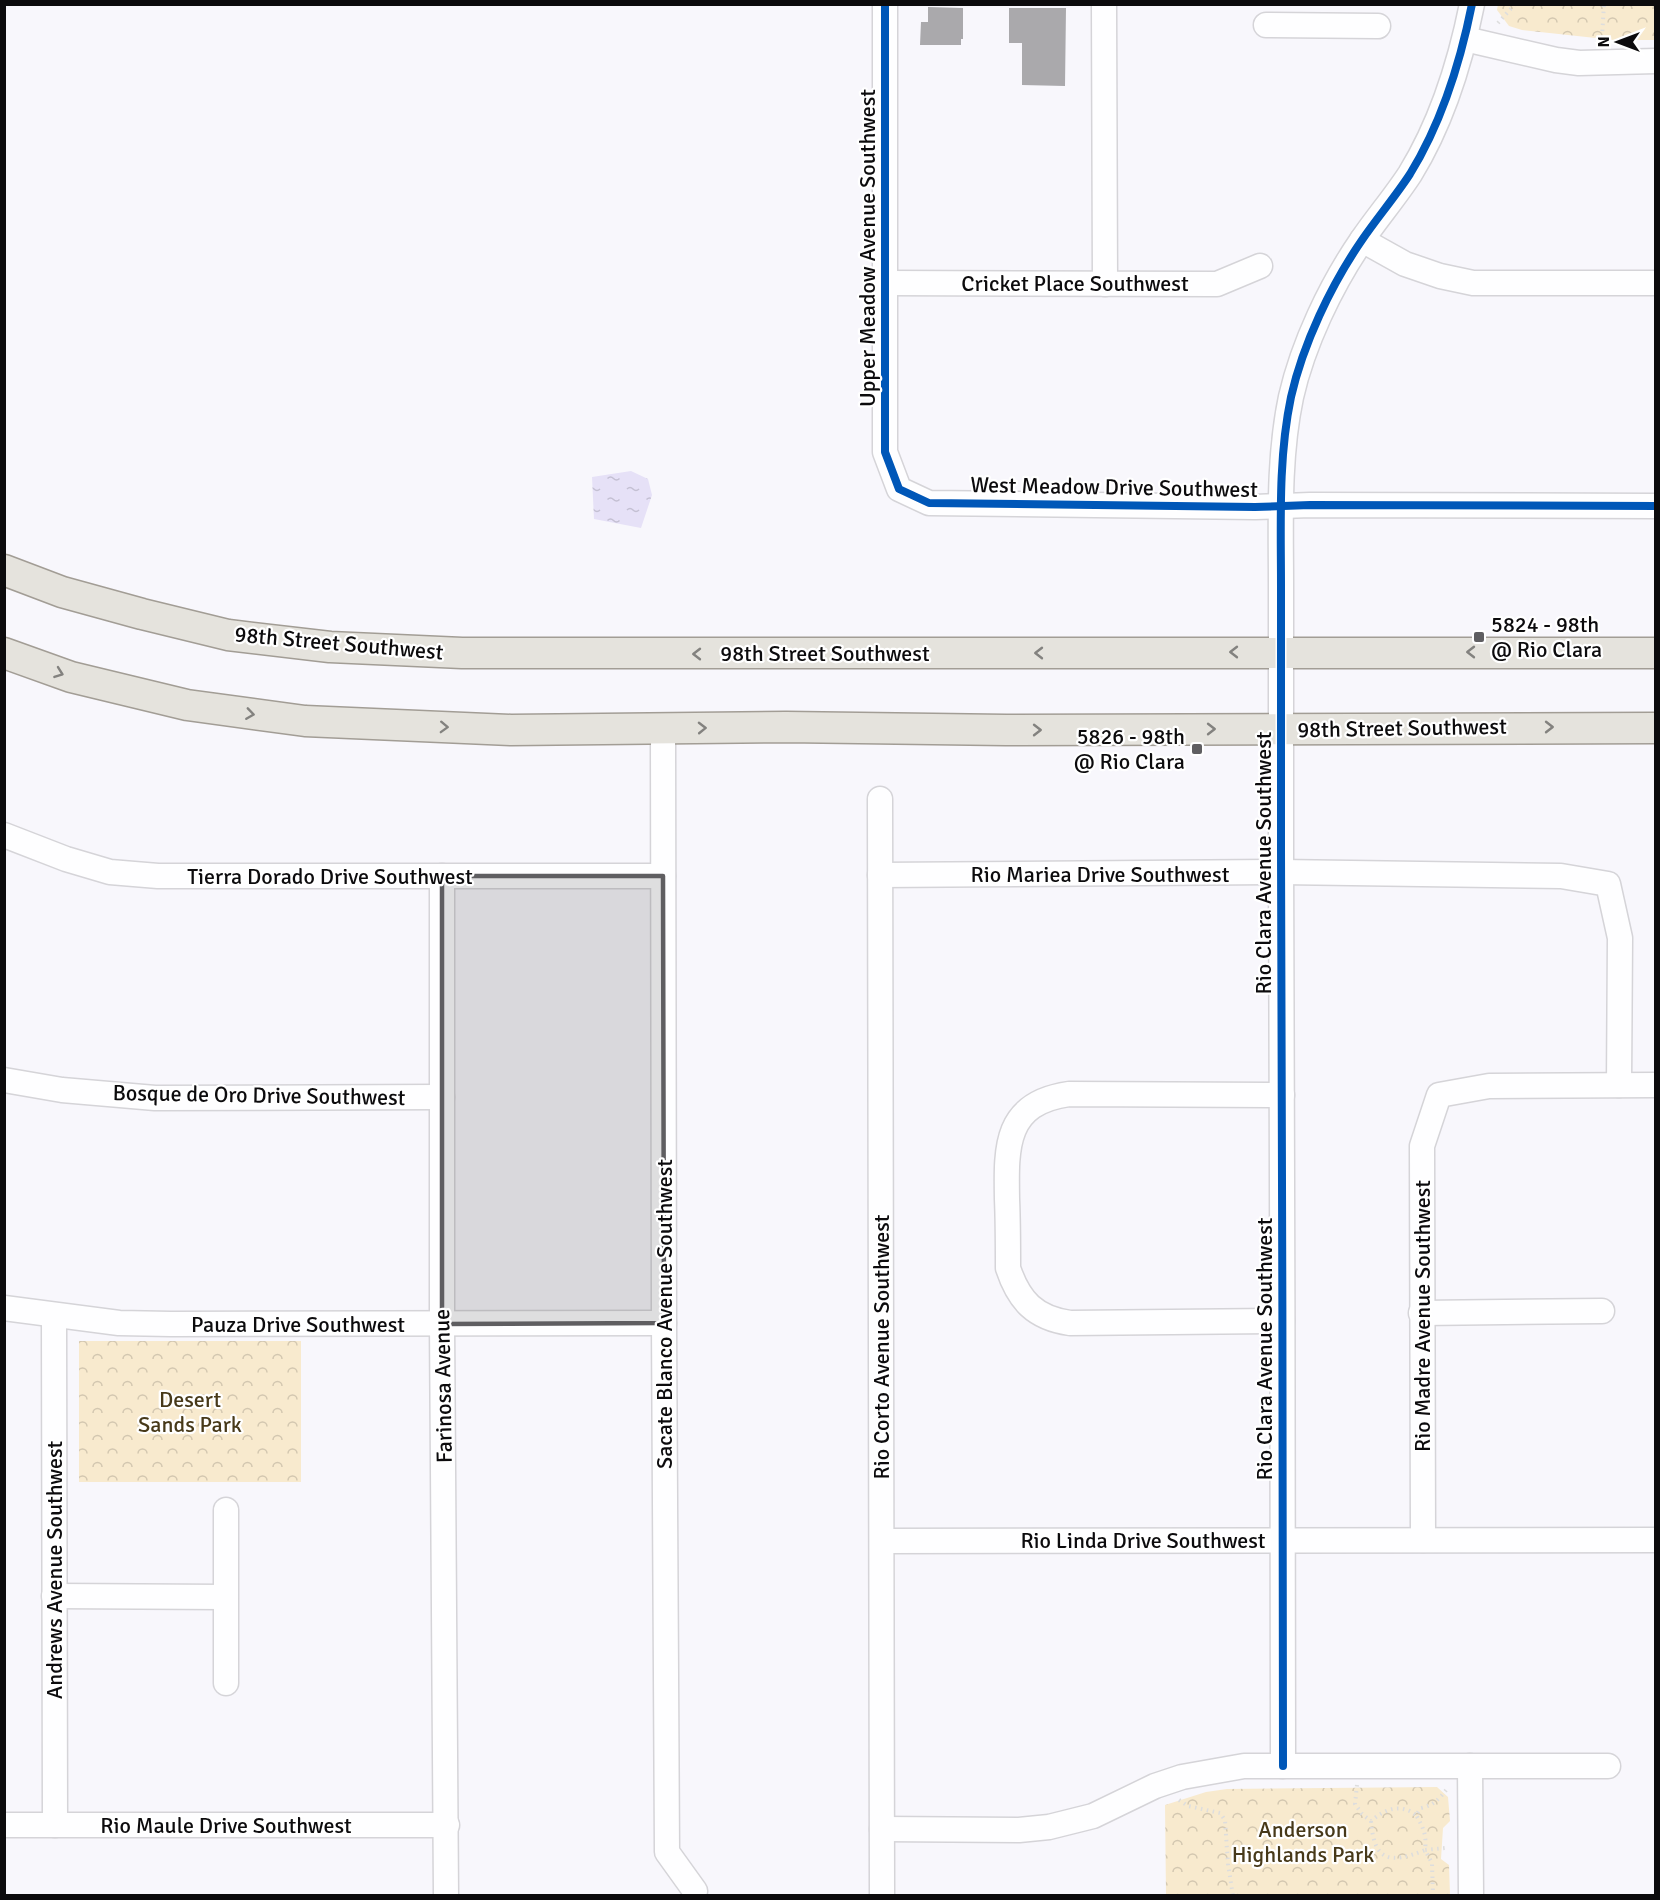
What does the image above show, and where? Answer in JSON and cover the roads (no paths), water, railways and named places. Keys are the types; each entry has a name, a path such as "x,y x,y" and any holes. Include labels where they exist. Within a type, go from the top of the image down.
{"main road":[{"name":"98th Street Southwest","path":"4,570 62,592 228,635 330,647 462,653 1656,653"},
{"name":"98th Street Southwest","path":"4,653 71,677 187,705 305,721 511,730 786,727 1006,730 1656,728"}],"street":[{"name":"Upper Meadow Avenue Southwest","path":"885,4 885,452 899,489"},
{"path":"1104,4 1105,284"},
{"name":"Rio Clara Avenue Southwest","path":"1284,1766 1280,729 1283,450 1292,395 1309,340 1336,284 1362,240 1412,170 1435,126 1453,80 1472,4"},
{"path":"1266,25 1325,15 1378,26"},
{"path":"1465,39 1556,60 1579,63 1656,61"},
{"path":"1362,240 1405,264 1440,276 1473,283 1656,283"},
{"name":"Cricket Place Southwest","path":"886,283 1218,284 1260,266"},
{"name":"West Meadow Drive Southwest","path":"899,489 929,503 1656,506"},
{"name":"Sacate Blanco Avenue Southwest","path":"663,728 667,1852 695,1891"},
{"name":"Rio Corto Avenue Southwest","path":"880,799 882,1896"},
{"name":"Tierra Dorado Drive Southwest","path":"4,835 66,859 110,872 158,876 663,876"},
{"name":"Rio Mariea Drive Southwest","path":"880,875 1281,872 1561,876 1608,884 1620,938 1619,1085"},
{"name":"Farinosa Avenue","path":"442,876 442,1324 447,1896"},
{"name":"Bosque de Oro Drive Southwest","path":"4,1080 62,1090 155,1098 442,1097"},
{"path":"1619,1085 1656,1085"},
{"name":"Rio Madre Avenue Southwest","path":"1423,1540 1422,1146 1439,1095 1489,1086 1619,1085"},
{"path":"1282,1095 1069,1094 1054,1096 1041,1101 1017,1123 1009,1139 1006,1159 1008,1268 1013,1284 1024,1301 1038,1313 1053,1321 1070,1323 1282,1321"},
{"name":"Pauza Drive Southwest","path":"4,1308 119,1323 161,1324 664,1323"},
{"path":"1421,1313 1602,1311"},
{"name":"Andrews Avenue Southwest","path":"54,1316 55,1825"},
{"path":"226,1510 226,1683"},
{"name":"Rio Linda Drive Southwest","path":"882,1540 1656,1540"},
{"path":"54,1596 225,1597"},
{"path":"882,1829 1020,1830 1049,1827 1093,1816 1155,1786 1182,1777 1244,1766 1608,1766"},
{"path":"1470,1766 1471,1896"},
{"name":"Rio Maule Drive Southwest","path":"4,1825 447,1825"}],"water":[{"path":"631,471 648,479 652,495 641,528 594,519 592,477"}],"place":[{"name":"5824 - 98th @ Rio Clara","path":"1479,637"},
{"name":"5826 - 98th @ Rio Clara","path":"1197,749"}],"park label":[{"name":"Desert Sands Park","path":"190,1412"},
{"name":"Anderson Highlands Park","path":"1303,1842"}]}
